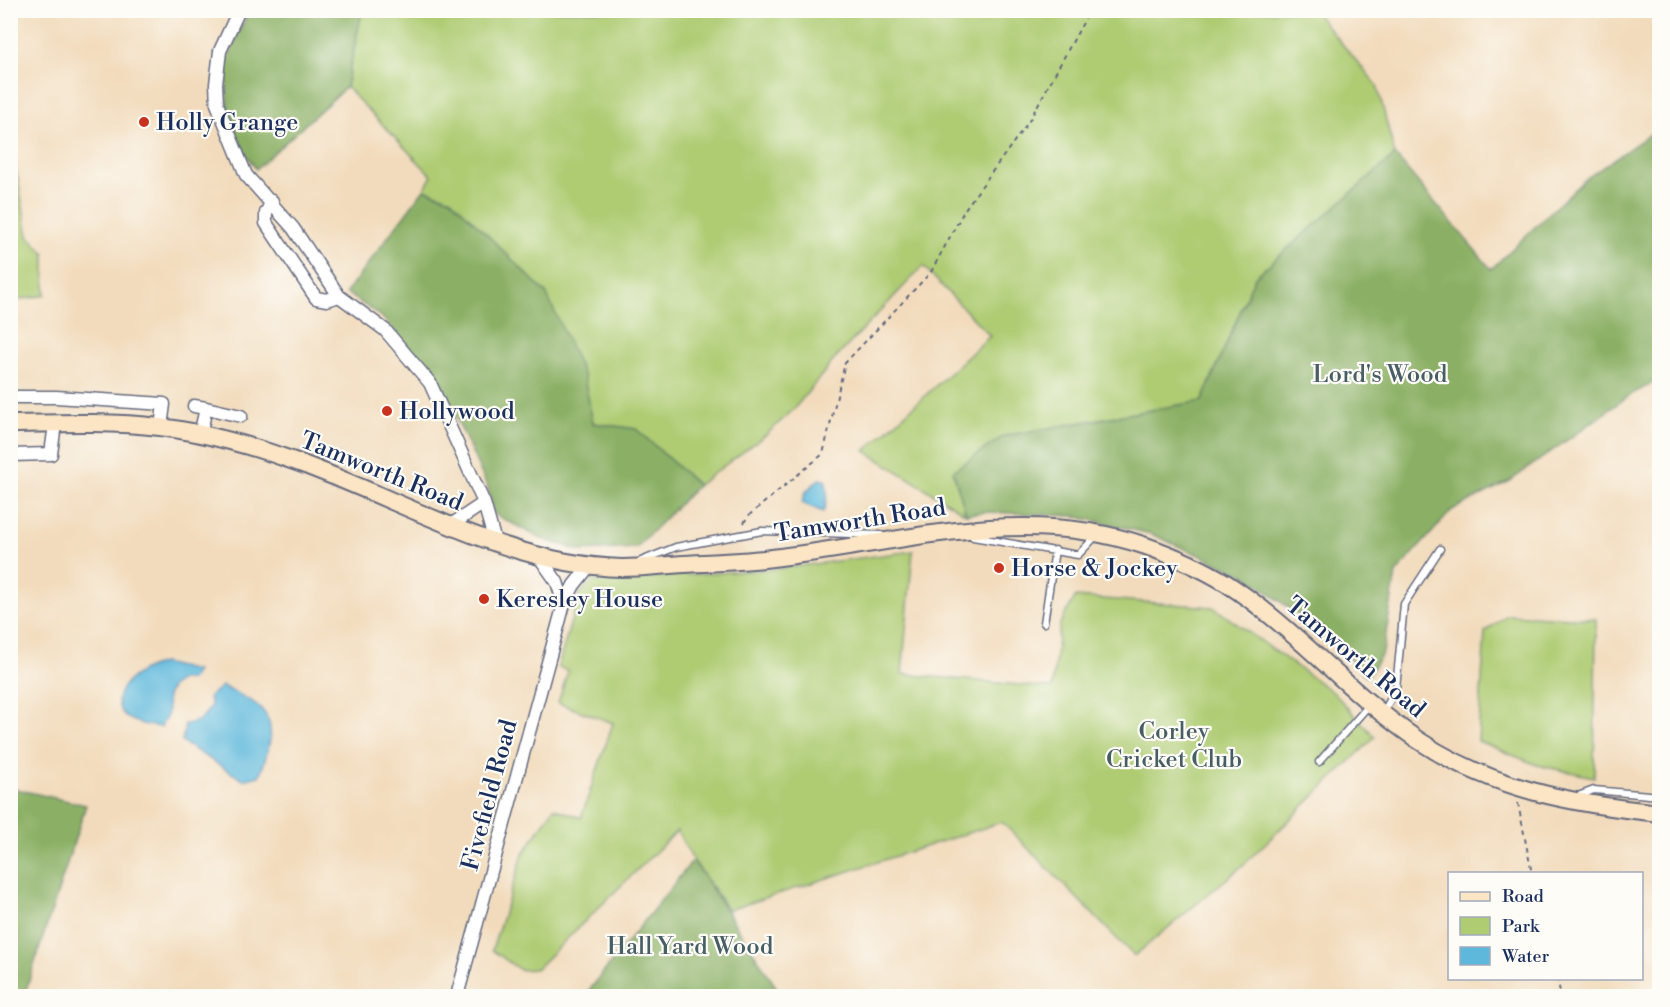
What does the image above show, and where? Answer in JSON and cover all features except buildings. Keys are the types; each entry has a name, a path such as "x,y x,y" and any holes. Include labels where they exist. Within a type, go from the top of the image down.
{"main road":[{"name":"Tamworth Road","path":"10,424 55,423 161,427 200,435 295,460 495,542 538,555 590,565 623,568 771,559 909,536 1009,525 1062,527 1099,533 1171,556 1226,583 1276,622 1377,709 1450,759 1519,788 1566,801 1659,813"}],"street":[{"path":"239,10 220,51 216,84 217,104 246,174 256,187 272,201 339,296 385,330 430,383 484,503 495,542"},
{"path":"272,201 266,213 266,223 316,297 327,300 339,296"},
{"path":"10,398 56,397 164,404 161,427"},
{"path":"200,435 200,407 240,416"},
{"path":"10,455 51,454 55,423"},
{"path":"451,525 484,503"},
{"path":"538,555 557,582 564,604"},
{"name":"Fivefield Road","path":"457,996 564,604 574,585 590,565"}],"lane":[{"path":"623,568 676,547 762,531 909,536"},
{"path":"943,532 1078,555 1099,533"},
{"path":"1319,762 1396,689 1404,604 1440,549"},
{"path":"1044,622 1054,550"},
{"path":"1566,801 1594,790 1659,796"}],"path":[{"path":"738,534 748,516 823,454 845,363 931,272 965,209 1029,122 1090,10"},
{"path":"1519,788 1517,809 1532,872"},
{"path":"1557,980 1561,996"}],"green space":[{"path":"249,11 362,11 346,87 256,169 245,153 228,116 226,62"},
{"path":"362,11 1314,11 1377,85 1395,155 1255,277 1202,401 1004,436 953,471 966,514 865,451 990,336 923,266 834,360 794,409 767,434 698,485 636,429 593,423 583,376 451,199 424,189 432,176 346,87"},
{"name":"Lord's Wood","path":"1659,128 1659,375 1648,386 1630,395 1510,481 1452,510 1396,573 1383,652 1367,677 1331,639 1245,575 1151,534 1074,516 988,512 966,514 953,471 1004,436 1202,401 1255,277 1395,155 1491,269 1584,180"},
{"path":"10,135 28,236 45,254 45,295 11,301"},
{"path":"424,189 451,199 546,293 584,376 593,423 636,429 698,485 636,548 581,551 542,539 494,514 488,488 440,382 381,316 346,293"},
{"name":"Corley Cricket Club","path":"913,551 902,674 1052,688 1060,624 1075,597 1213,607 1334,693 1375,737 1241,867 1134,956 1002,822 728,910 693,860 677,831 536,969 520,970 492,950 523,854 554,808 581,818 613,723 558,703 568,671 558,667 579,594 593,581 776,569"},
{"path":"1507,615 1596,619 1594,777 1537,765 1478,741 1485,632"},
{"path":"11,788 86,805 24,996 11,996"},
{"name":"Hall Yard Wood","path":"693,860 782,996 588,996 587,993"}],"water":[{"path":"819,479 825,480 827,487 823,512 802,503 805,493"},
{"path":"163,663 196,671 191,680 181,680 172,686 167,696 168,713 161,727 140,724 127,717 120,708 118,698 123,687 132,678 146,669"},
{"path":"222,686 253,702 266,715 270,724 268,749 259,776 243,780 182,742 185,724 198,721 203,716 211,706 209,697"}],"place":[{"name":"Holly Grange","path":"144,122"},
{"name":"Hollywood","path":"387,411"},
{"name":"Horse & Jockey","path":"999,568"},
{"name":"Keresley House","path":"484,599"}]}
